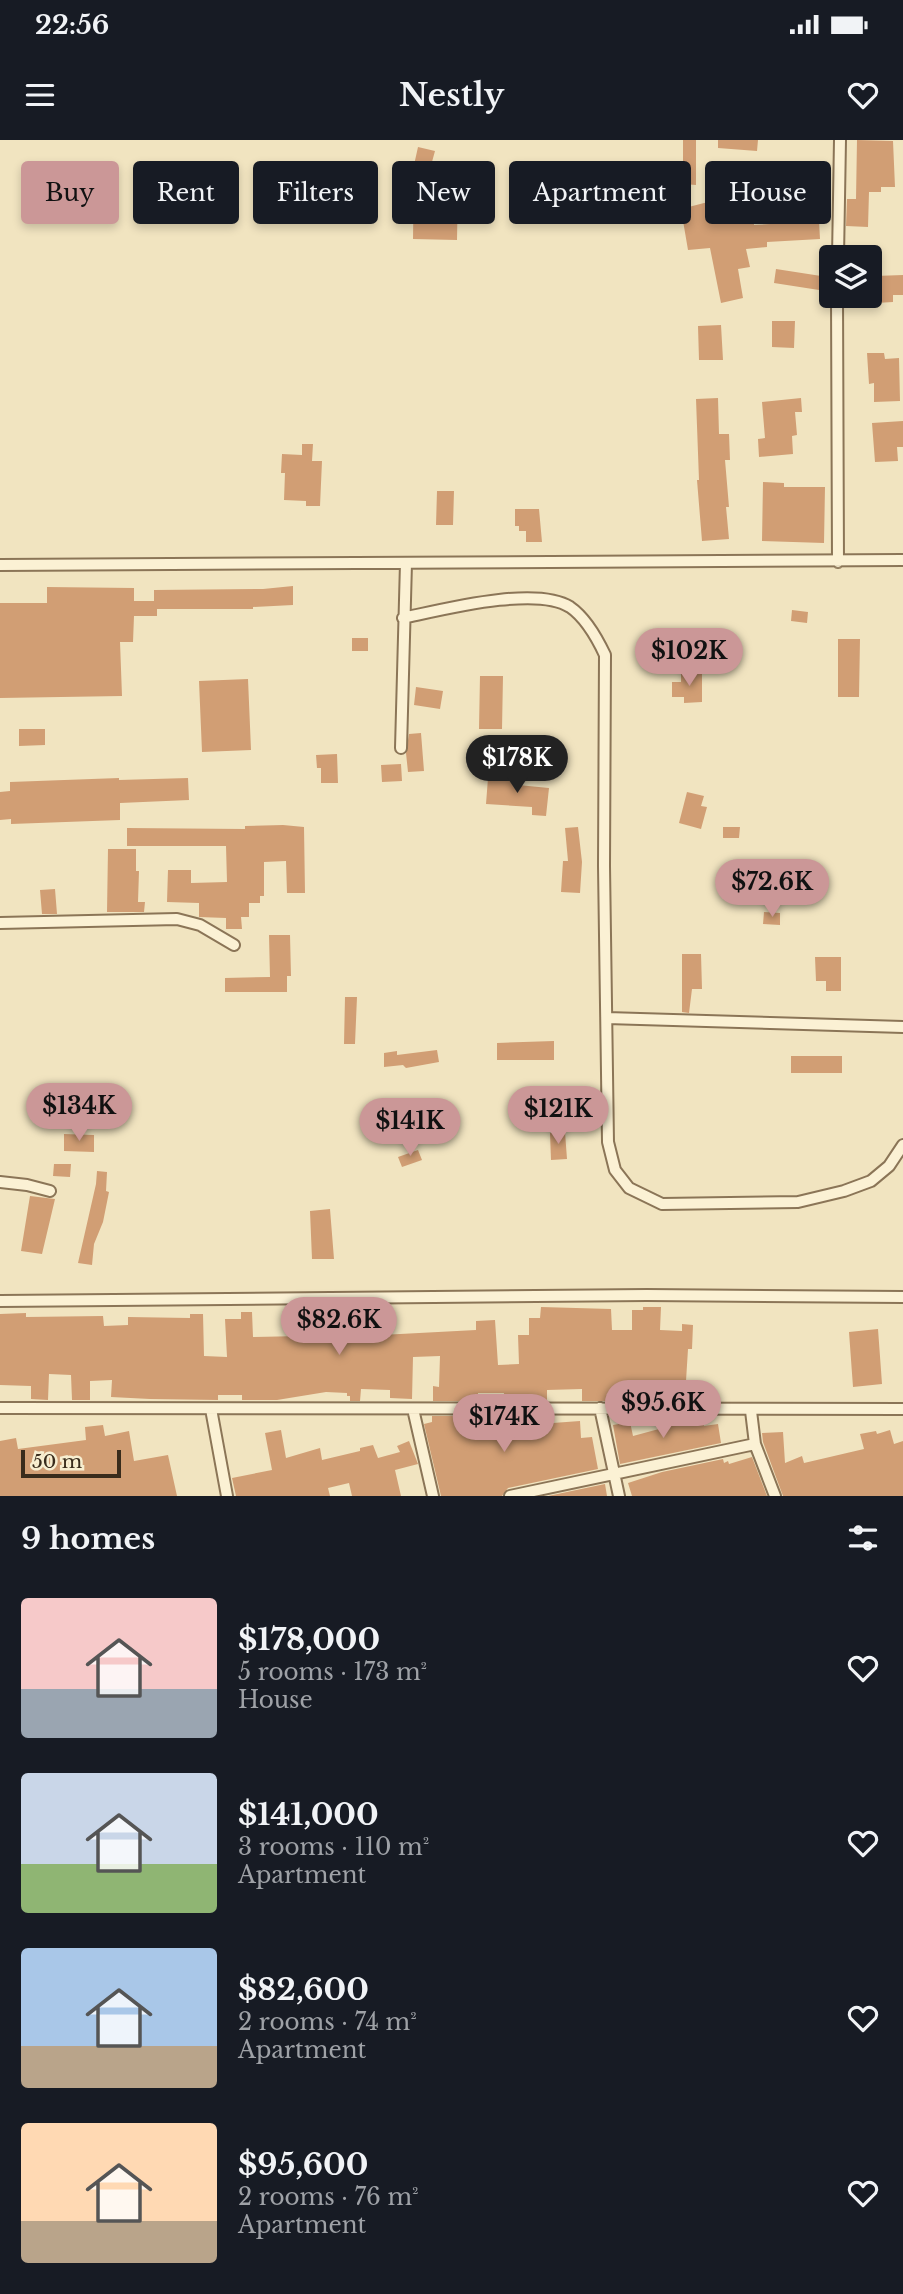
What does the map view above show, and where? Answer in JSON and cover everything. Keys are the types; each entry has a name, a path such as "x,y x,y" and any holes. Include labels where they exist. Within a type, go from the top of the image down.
{"street":[{"path":"838,245 840,140"},
{"path":"837,308 838,562"},
{"path":"0,565 903,560 903,566"},
{"path":"401,748 406,563"},
{"path":"403,618 498,599 547,600 570,607 595,634 605,655 604,866 608,1142 615,1170 629,1188 662,1204 798,1202 844,1192 872,1181 889,1166 903,1145"},
{"path":"0,923 177,919 200,925 234,945"},
{"path":"607,1018 903,1027"},
{"path":"0,1182 50,1191"},
{"path":"0,1301 647,1295 903,1297"},
{"path":"0,1408 600,1408 751,1411 903,1409"},
{"path":"600,1408 619,1496"},
{"path":"211,1409 227,1496"},
{"path":"413,1409 433,1496"},
{"path":"751,1411 755,1444 775,1496"},
{"path":"510,1496 755,1444"}],"building":[{"path":"683,140 696,140 696,185 691,185 691,161 683,161"},
{"path":"718,140 758,140 757,151 718,148"},
{"path":"857,140 893,141 895,187 881,187 881,192 869,192 868,227 846,226 847,199 856,199"},
{"path":"418,147 435,151 432,161 415,161"},
{"path":"704,203 705,224 819,224 820,239 767,242 767,247 746,249 750,267 738,269 743,298 721,303 710,248 688,250 684,224 691,224 691,206"},
{"path":"413,224 457,224 457,240 413,239"},
{"path":"776,269 819,276 819,290 774,283"},
{"path":"903,275 903,295 893,295 893,302 882,303 882,276"},
{"path":"772,321 795,321 794,348 772,347"},
{"path":"721,325 723,360 699,360 698,326"},
{"path":"867,353 884,353 885,359 899,358 900,401 874,402 874,383 869,384"},
{"path":"718,398 719,434 729,434 730,460 725,460 729,539 702,541 697,480 696,399"},
{"path":"801,398 802,412 795,412 797,435 792,436 793,454 759,457 758,439 765,438 762,402"},
{"path":"903,421 903,447 897,447 898,461 875,462 872,423"},
{"path":"302,444 313,444 312,461 322,461 320,506 306,506 306,501 284,500 285,473 281,473 282,454 302,455"},
{"path":"763,482 784,483 784,487 825,487 824,543 762,541"},
{"path":"437,491 454,491 453,525 436,525"},
{"path":"515,509 539,509 542,542 526,542 526,531 519,531 519,526 515,526"},
{"path":"293,586 293,605 253,609 157,609 157,616 134,616 133,642 120,642 122,696 0,698 0,603 47,603 47,587 134,588 134,601 154,601 154,590 263,589"},
{"path":"792,610 808,612 807,623 791,621"},
{"path":"352,638 368,638 368,651 352,651"},
{"path":"838,639 860,639 859,697 838,697"},
{"path":"702,672 702,702 684,703 684,697 672,697 672,682 681,682 681,673"},
{"path":"480,676 503,676 502,729 479,729"},
{"path":"248,679 251,750 202,752 199,681"},
{"path":"416,687 443,691 440,709 414,705"},
{"path":"19,729 45,729 45,745 19,746"},
{"path":"421,733 424,771 408,772 406,753 409,734"},
{"path":"337,754 338,783 321,783 321,768 317,768 316,755"},
{"path":"401,764 402,781 382,782 381,765"},
{"path":"188,778 189,800 120,803 120,820 11,824 11,819 0,820 0,792 10,791 10,782"},
{"path":"488,778 518,780 518,785 549,788 546,816 532,815 532,807 486,804"},
{"path":"687,792 704,796 701,806 707,807 701,829 679,823"},
{"path":"245,826 304,827 305,893 287,893 286,861 264,862 264,896 260,896 260,903 249,903 249,917 241,917 242,929 226,929 226,918 199,917 199,903 167,902 168,870 191,870 191,883 227,882 226,846 127,846 127,828 245,829"},
{"path":"578,827 582,862 580,893 561,892 563,861 568,861 565,828"},
{"path":"723,827 740,827 739,838 723,838"},
{"path":"108,849 136,849 136,871 139,871 138,902 145,902 144,912 107,912"},
{"path":"55,889 57,914 42,914 40,890"},
{"path":"764,912 780,913 780,925 763,924"},
{"path":"269,935 290,935 291,976 287,976 287,992 225,992 225,978 270,977"},
{"path":"682,954 701,954 702,989 692,989 689,1013 682,1012"},
{"path":"815,957 841,957 841,991 826,991 826,981 816,981"},
{"path":"345,997 357,997 355,1044 344,1044"},
{"path":"554,1041 554,1060 497,1060 497,1043"},
{"path":"437,1050 439,1062 406,1068 403,1065 384,1067 384,1053 397,1051 397,1055"},
{"path":"791,1056 842,1056 842,1073 791,1073"},
{"path":"565,1132 567,1159 551,1160 550,1133"},
{"path":"64,1134 94,1135 94,1152 64,1151"},
{"path":"418,1150 422,1160 402,1167 398,1157"},
{"path":"54,1164 71,1164 70,1177 53,1176"},
{"path":"97,1171 107,1172 106,1191 109,1192 103,1222 94,1244 92,1265 78,1263"},
{"path":"30,1196 55,1199 42,1254 21,1251"},
{"path":"330,1209 334,1259 312,1259 310,1211"},
{"path":"314,1307 314,1310 336,1309 337,1323 345,1323 345,1329 381,1328 381,1335 476,1330 476,1321 495,1320 498,1365 519,1364 518,1335 529,1335 529,1318 540,1318 541,1307 611,1309 612,1330 632,1330 632,1310 661,1307 660,1330 682,1331 682,1324 693,1325 692,1349 688,1349 686,1381 625,1383 625,1393 609,1393 609,1401 582,1401 582,1389 547,1390 547,1401 503,1401 504,1393 478,1393 478,1401 433,1401 433,1386 439,1387 440,1356 413,1357 412,1399 390,1398 390,1390 361,1389 360,1401 350,1401 347,1393 326,1392 277,1400 242,1400 242,1395 218,1395 218,1400 111,1397 112,1380 90,1381 90,1400 72,1400 71,1375 49,1374 48,1400 31,1399 31,1386 0,1385 0,1314 26,1313 26,1317 103,1316 104,1326 128,1325 128,1317 190,1318 190,1314 203,1314 204,1356 227,1357 225,1319 241,1319 241,1312 252,1312 253,1337 302,1336 300,1308"},
{"path":"878,1329 882,1384 853,1387 849,1332"},
{"path":"432,1416 478,1416 478,1423 511,1416 515,1432 539,1424 580,1421 581,1438 592,1437 598,1469 508,1488 502,1496 441,1496 424,1424 432,1422"},
{"path":"703,1421 704,1426 718,1424 721,1443 620,1464 613,1425 630,1422 633,1436"},
{"path":"103,1425 105,1436 129,1431 134,1461 168,1455 177,1496 0,1496 0,1441 16,1438 18,1449 86,1440 85,1427"},
{"path":"281,1430 286,1458 320,1448 322,1460 373,1445 378,1458 400,1452 397,1446 409,1441 418,1464 395,1470 401,1496 352,1496 349,1483 328,1488 330,1496 236,1496 232,1478 272,1470 265,1433"},
{"path":"890,1430 894,1444 903,1441 903,1496 783,1496 762,1433 783,1432 785,1463 802,1456 804,1463 864,1449 860,1434 876,1431 877,1434"},
{"path":"752,1457 767,1496 632,1496 628,1483 662,1472 723,1459 724,1463 728,1461 729,1464"},
{"path":"605,1484 607,1496 548,1496"}]}
